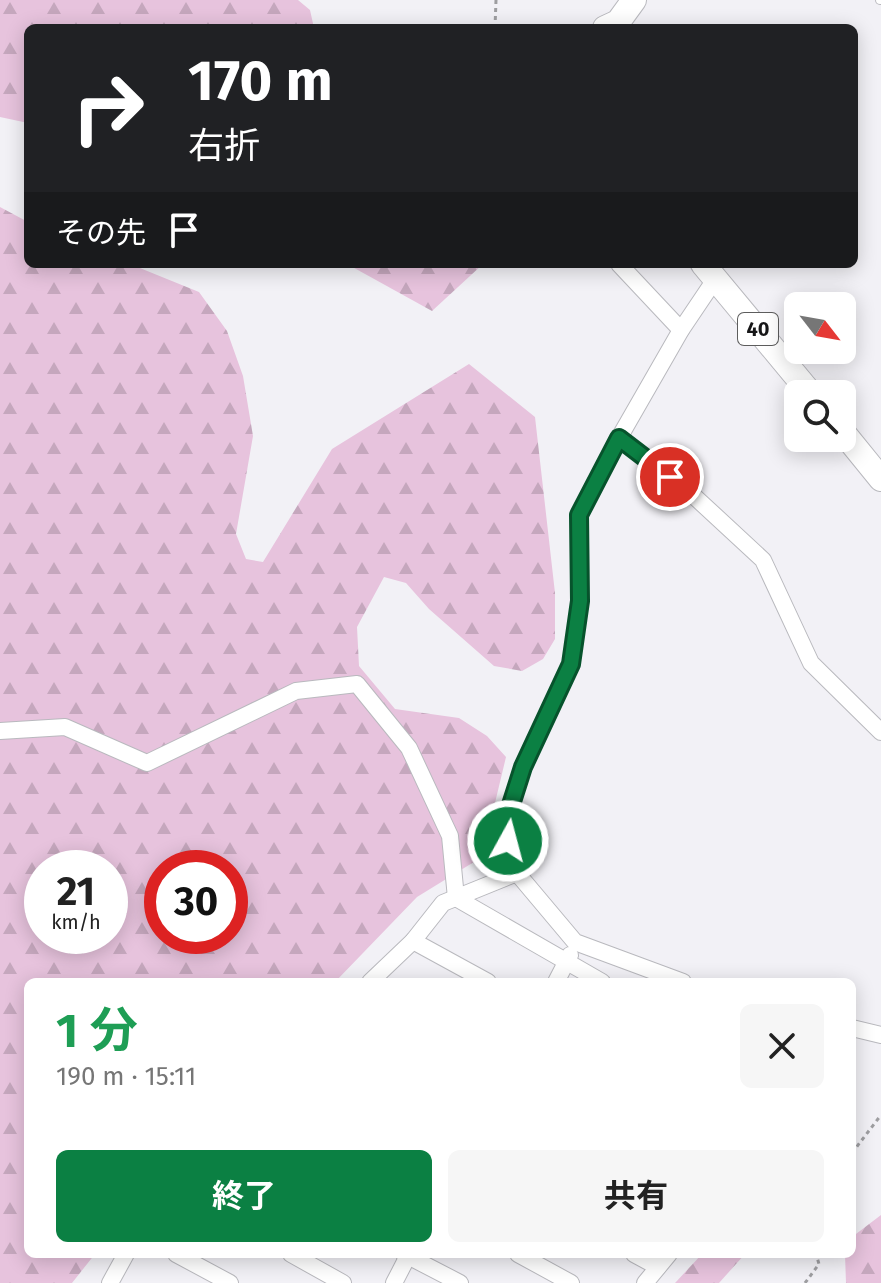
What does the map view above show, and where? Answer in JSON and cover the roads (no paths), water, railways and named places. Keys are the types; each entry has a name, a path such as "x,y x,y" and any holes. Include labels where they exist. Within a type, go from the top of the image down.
{"main road":[{"path":"616,24 634,0"},
{"name":"40","path":"710,271 800,380"},
{"path":"856,448 881,479"}],"street":[{"path":"623,268 681,330"},
{"path":"672,978 575,942 517,873 508,841 509,811 523,767 571,664 580,601 579,515 710,271"},
{"path":"619,438 695,497 763,560 811,663 881,732"},
{"path":"0,731 65,727 147,763 296,691 357,684 409,748 450,836 456,898"},
{"path":"375,978 413,941 443,903 498,878 517,873"},
{"path":"456,898 595,978"},
{"path":"413,941 481,978"},
{"path":"558,978 575,942"},
{"path":"856,1029 881,1035"},
{"path":"110,1283 124,1258"},
{"path":"183,1258 230,1283"},
{"path":"298,1258 343,1283"},
{"path":"394,1283 406,1258"},
{"path":"413,1258 460,1283"},
{"path":"525,1258 571,1283"},
{"path":"645,1283 663,1261"}]}
